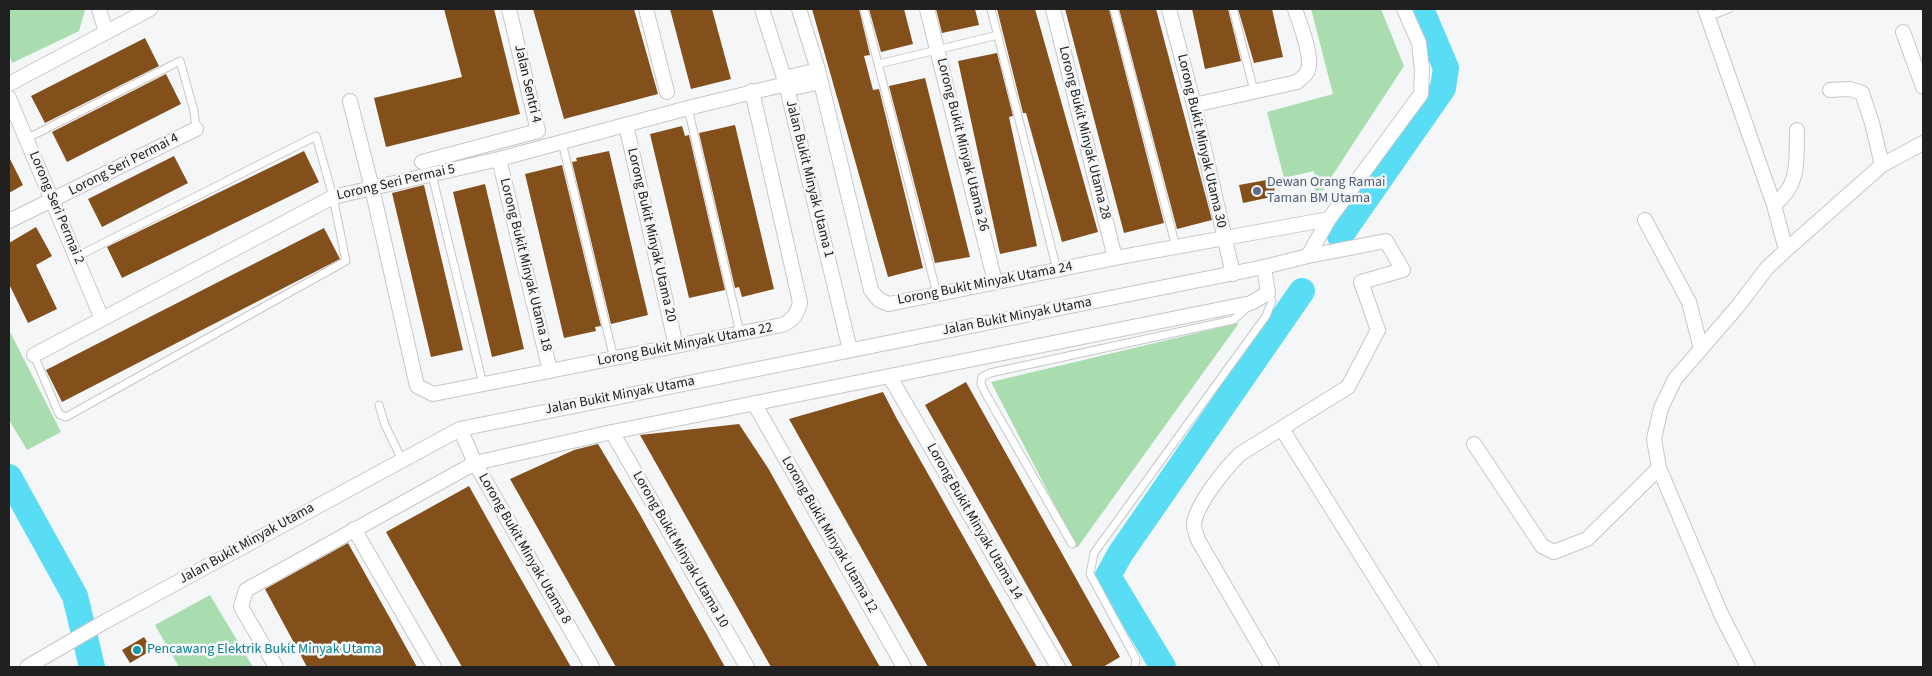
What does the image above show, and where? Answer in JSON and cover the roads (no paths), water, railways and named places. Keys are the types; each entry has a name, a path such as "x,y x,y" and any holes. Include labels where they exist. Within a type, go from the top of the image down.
{"street":[{"path":"99,9 106,32"},
{"path":"9,84 150,9"},
{"name":"Jalan Sentri 4","path":"422,162 538,131 509,9"},
{"path":"646,9 667,92"},
{"name":"Jalan Bukit Minyak Utama 1","path":"762,9 786,84 850,350"},
{"name":"Lorong Bukit Minyak Utama 24","path":"799,9 819,76 871,290 879,300 889,304 1115,258 1329,219"},
{"name":"Lorong Bukit Minyak Utama 26","path":"927,9 995,282"},
{"name":"Lorong Bukit Minyak Utama 28","path":"1053,9 1115,258"},
{"name":"Lorong Bukit Minyak Utama 30","path":"1169,9 1194,105 1233,274"},
{"path":"1194,105 1297,82 1306,75 1309,69 1309,56 1295,9"},
{"path":"1308,256 1329,219 1420,94 1422,70 1418,43 1404,9"},
{"path":"1706,13 1774,205 1786,250"},
{"path":"1903,32 1923,87"},
{"name":"Lorong Seri Permai 5","path":"34,355 333,197 499,159 752,91 819,76"},
{"path":"1830,90 1850,89 1862,93 1872,123 1882,165"},
{"name":"Lorong Bukit Minyak Utama 22","path":"372,188 417,386 433,394 782,325 789,322 795,316 800,302 752,91"},
{"name":"Lorong Seri Permai 2","path":"9,98 102,319"},
{"path":"350,101 372,188"},
{"name":"Lorong Bukit Minyak Utama 20","path":"626,124 676,346"},
{"name":"Lorong Seri Permai 4","path":"9,221 196,129"},
{"path":"1774,205 1790,189 1795,178 1797,130"},
{"path":"1748,667 1720,614 1659,468 1654,439 1661,408 1674,379 1738,306 1767,268 1882,165 1923,143"},
{"name":"Lorong Bukit Minyak Utama 18","path":"499,159 550,371"},
{"path":"1645,220 1689,302 1701,349"},
{"name":"Jalan Bukit Minyak Utama","path":"27,667 106,621 460,429 1233,274 1308,256 1386,241 1403,270 1361,282 1378,330 1348,387 1282,429"},
{"path":"276,667 241,607 246,590 354,528 475,463 612,432 1251,303 1268,293 1264,267"},
{"name":"Lorong Bukit Minyak Utama 14","path":"890,377 1058,667"},
{"name":"Lorong Bukit Minyak Utama 12","path":"754,403 904,667"},
{"name":"Lorong Bukit Minyak Utama 8","path":"460,429 475,463 592,667"},
{"path":"1272,667 1198,540 1194,526 1198,510 1226,469 1240,454 1282,429 1431,667"},
{"name":"Lorong Bukit Minyak Utama 10","path":"612,432 747,667"},
{"path":"1474,444 1542,546 1554,552 1587,539 1659,468"},
{"path":"354,528 434,667"}],"lane":[{"path":"864,9 937,294"},
{"path":"991,9 1057,270"},
{"path":"1114,9 1176,247"},
{"path":"1233,9 1254,91"},
{"path":"1706,13 1729,9"},
{"path":"879,64 998,34"},
{"path":"26,139 180,61 194,111 196,129"},
{"path":"688,108 740,333"},
{"path":"34,355 59,414 66,417 346,261 333,197 316,136 76,257"},
{"path":"562,142 614,359"},
{"path":"432,175 484,384"},
{"path":"1135,667 1136,659 1090,574 1094,553 1266,316 1272,301 1268,293"},
{"path":"1072,544 987,396 981,384 982,377 990,373 1233,320 1251,303"},
{"path":"379,405 402,460"}],"waterway":[{"path":"1340,236 1443,88 1446,68 1421,9"},
{"path":"1163,667 1108,576 1120,554 1302,291"},
{"path":"9,477 75,596 92,667"}],"place":[{"name":"Dewan Orang Ramai Taman BM Utama","path":"1257,191"},
{"name":"Pencawang Elektrik Bukit Minyak Utama","path":"137,650"}]}
